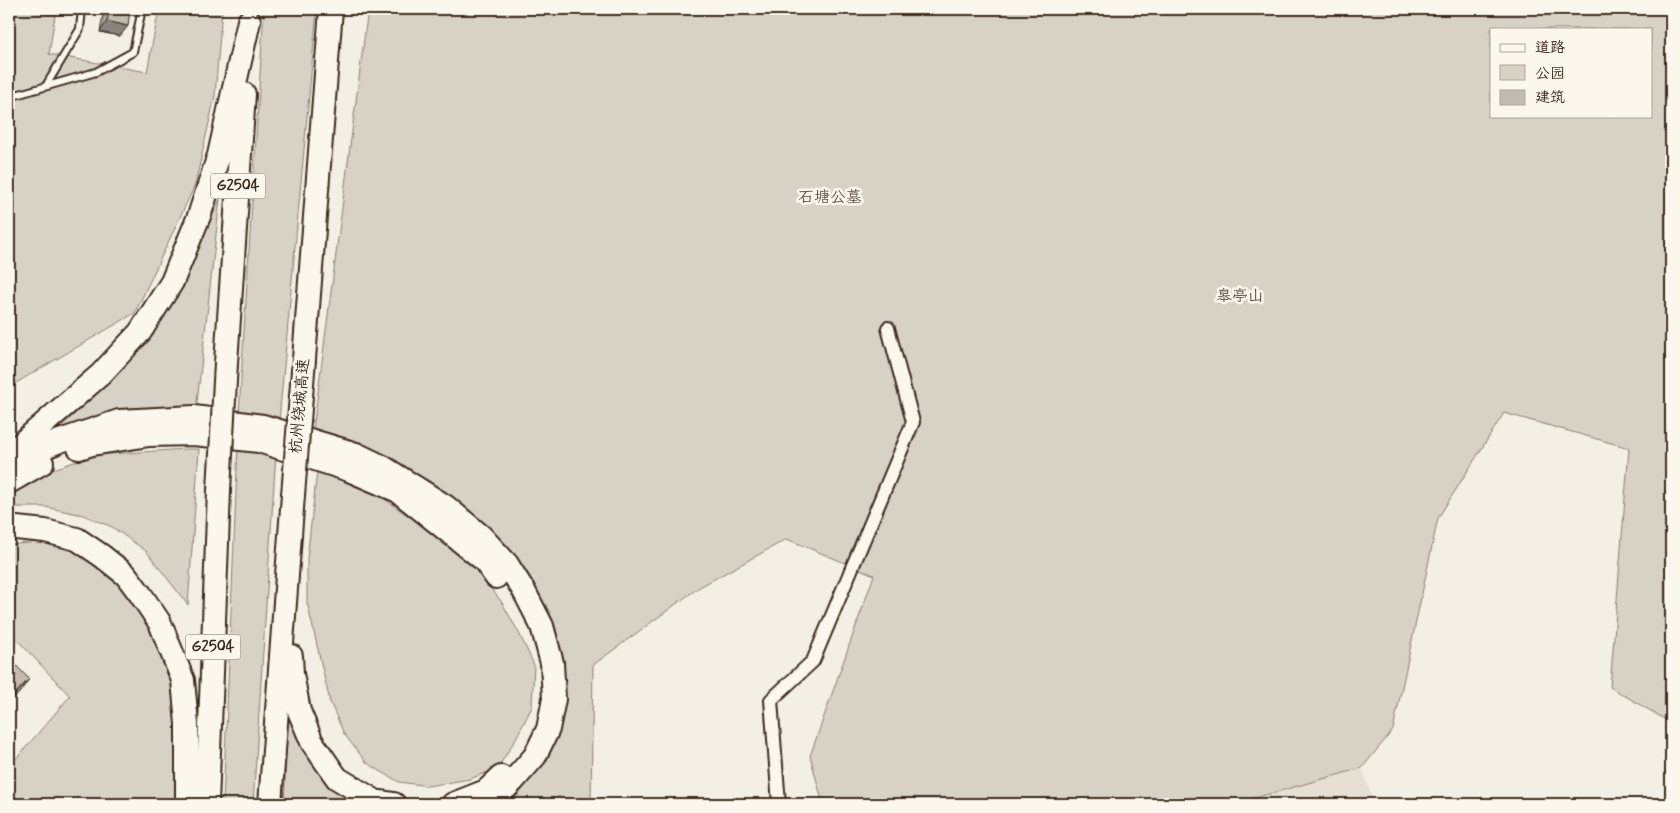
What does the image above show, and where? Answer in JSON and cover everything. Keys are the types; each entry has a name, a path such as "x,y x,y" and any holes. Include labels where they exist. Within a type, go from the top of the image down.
{"highway":[{"name":"杭州绕城高速","path":"270,804 285,581 331,9"},
{"name":"G2504","path":"207,804 219,490 250,15"},
{"path":"9,454 101,374 140,332 172,282 199,216 219,155 250,15"},
{"path":"9,463 57,442 119,421 194,417 263,426 356,454 383,467 445,506 481,536 507,564 524,591 542,626 552,663 554,699 548,729 535,756 490,804"},
{"path":"9,482 36,466 62,454 92,444 149,435 194,434 259,441 349,470 398,491 484,560 516,603 532,642 541,684 538,713 523,749 510,767 486,791 453,804"},
{"path":"9,529 45,531 77,539 126,575 160,623 183,680 187,724 187,804"},
{"path":"285,581 292,674 299,711 312,742 337,778 375,801 394,804"}],"street":[{"path":"779,804 771,700 813,661 913,422 888,328"}],"lane":[{"path":"47,84 80,29 82,9"},
{"path":"9,97 47,84 96,72 133,52 142,9"}],"shaded area":[{"path":"1362,768 1374,804 1233,804"}],"green space":[{"path":"9,9 56,9 49,54 147,72 159,9 222,9 215,96 195,185 135,313 9,387"},
{"path":"264,9 317,9 276,453 253,804 223,804 240,396"},
{"name":"皋亭山","path":"368,9 1671,9 1671,723 1610,687 1629,448 1504,413 1438,518 1393,730 1362,768 1233,804 823,804 810,756 874,575 787,539 698,588 593,665 591,804 565,804 559,796 549,804 507,804 515,799 545,759 560,721 564,677 556,629 521,567 475,517 428,480 313,430"},
{"path":"220,199 196,411 152,409 103,414 55,432 113,379 145,339 182,286"},
{"path":"199,449 188,605 146,551 112,527 83,515 45,507 9,507 9,495 23,483 45,472 94,455"},
{"path":"317,471 367,487 423,526 472,565 501,601 534,665 532,707 498,768 470,779 428,786 399,782 367,763 344,734 330,702 307,602 307,559"},
{"path":"47,541 83,551 128,589 150,620 167,661 179,702 177,804 9,804 9,767 70,696 9,631 9,545"},
{"path":"288,706 362,804 284,804"}],"building":[{"path":"110,9 130,9 128,26 107,21"},
{"path":"9,658 29,679 9,700"}],"park label":[{"name":"石塘公墓","path":"830,197"}]}
